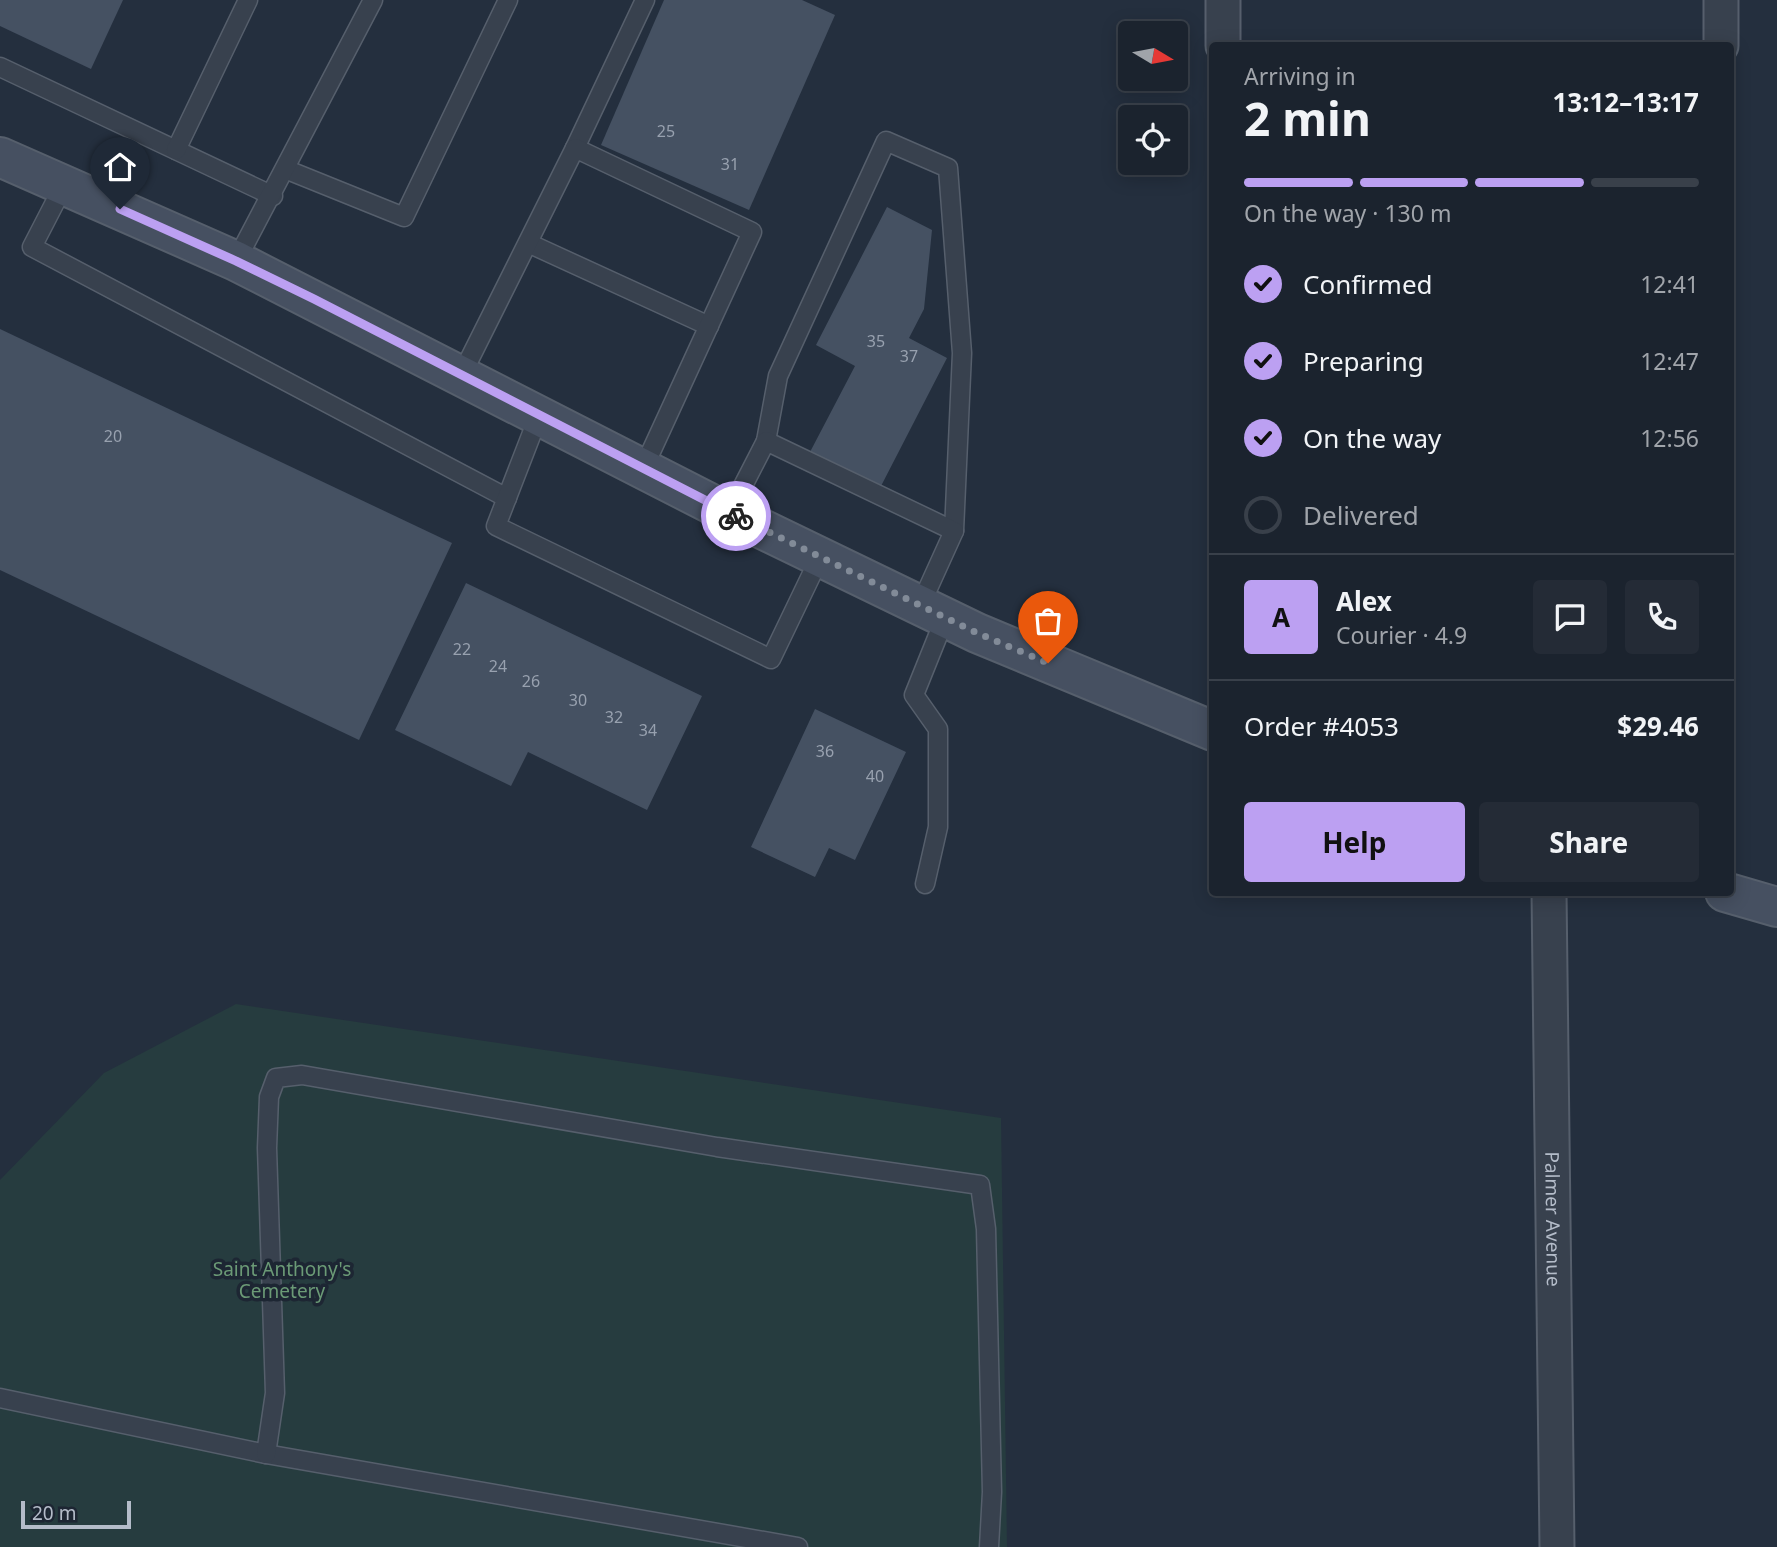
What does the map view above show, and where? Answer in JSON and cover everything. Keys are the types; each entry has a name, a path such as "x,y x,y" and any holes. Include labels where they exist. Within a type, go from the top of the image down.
{"street":[{"path":"1223,0 1223,42"},
{"path":"1721,0 1721,42"},
{"path":"0,157 236,261 729,513 932,612 1209,729"},
{"path":"1734,895 1777,907"},
{"name":"Palmer Avenue","path":"1549,896 1557,1547"}],"lane":[{"path":"176,150 248,0"},
{"path":"236,261 373,0"},
{"path":"285,169 404,217 508,0"},
{"path":"461,376 575,148 645,0"},
{"path":"0,67 272,195"},
{"path":"729,513 766,441 778,376 886,141 948,168 962,353 954,531 932,612 914,695 938,729 938,827 925,884"},
{"path":"575,148 752,232 643,469"},
{"path":"64,184 32,247 507,498"},
{"path":"527,243 709,326"},
{"path":"539,415 496,526 771,659 820,557"},
{"path":"766,441 954,531"},
{"path":"266,1454 275,1393 267,1148 269,1097 276,1078 302,1075 717,1147 980,1185 986,1229 992,1492 989,1547"},
{"path":"0,1398 266,1454 798,1547"}],"green space":[{"name":"Saint Anthony's Cemetery","path":"236,1004 1001,1118 1007,1547 0,1547 0,1180 104,1073"}],"building":[{"path":"0,0 123,0 91,69 0,26"},
{"path":"664,0 802,0 835,15 749,210 601,145"},
{"path":"887,207 932,230 924,309 909,338 947,358 880,488 810,452 855,366 816,345"},
{"path":"0,329 452,543 359,740 0,570"},
{"path":"466,583 702,696 647,810 528,752 511,786 395,730"},
{"path":"815,709 906,752 855,860 829,848 815,877 751,847"}],"way so far":[{"path":"736,516 977,633 1048,663"}],"route":[{"path":"120,209 314,299 736,516"}]}
